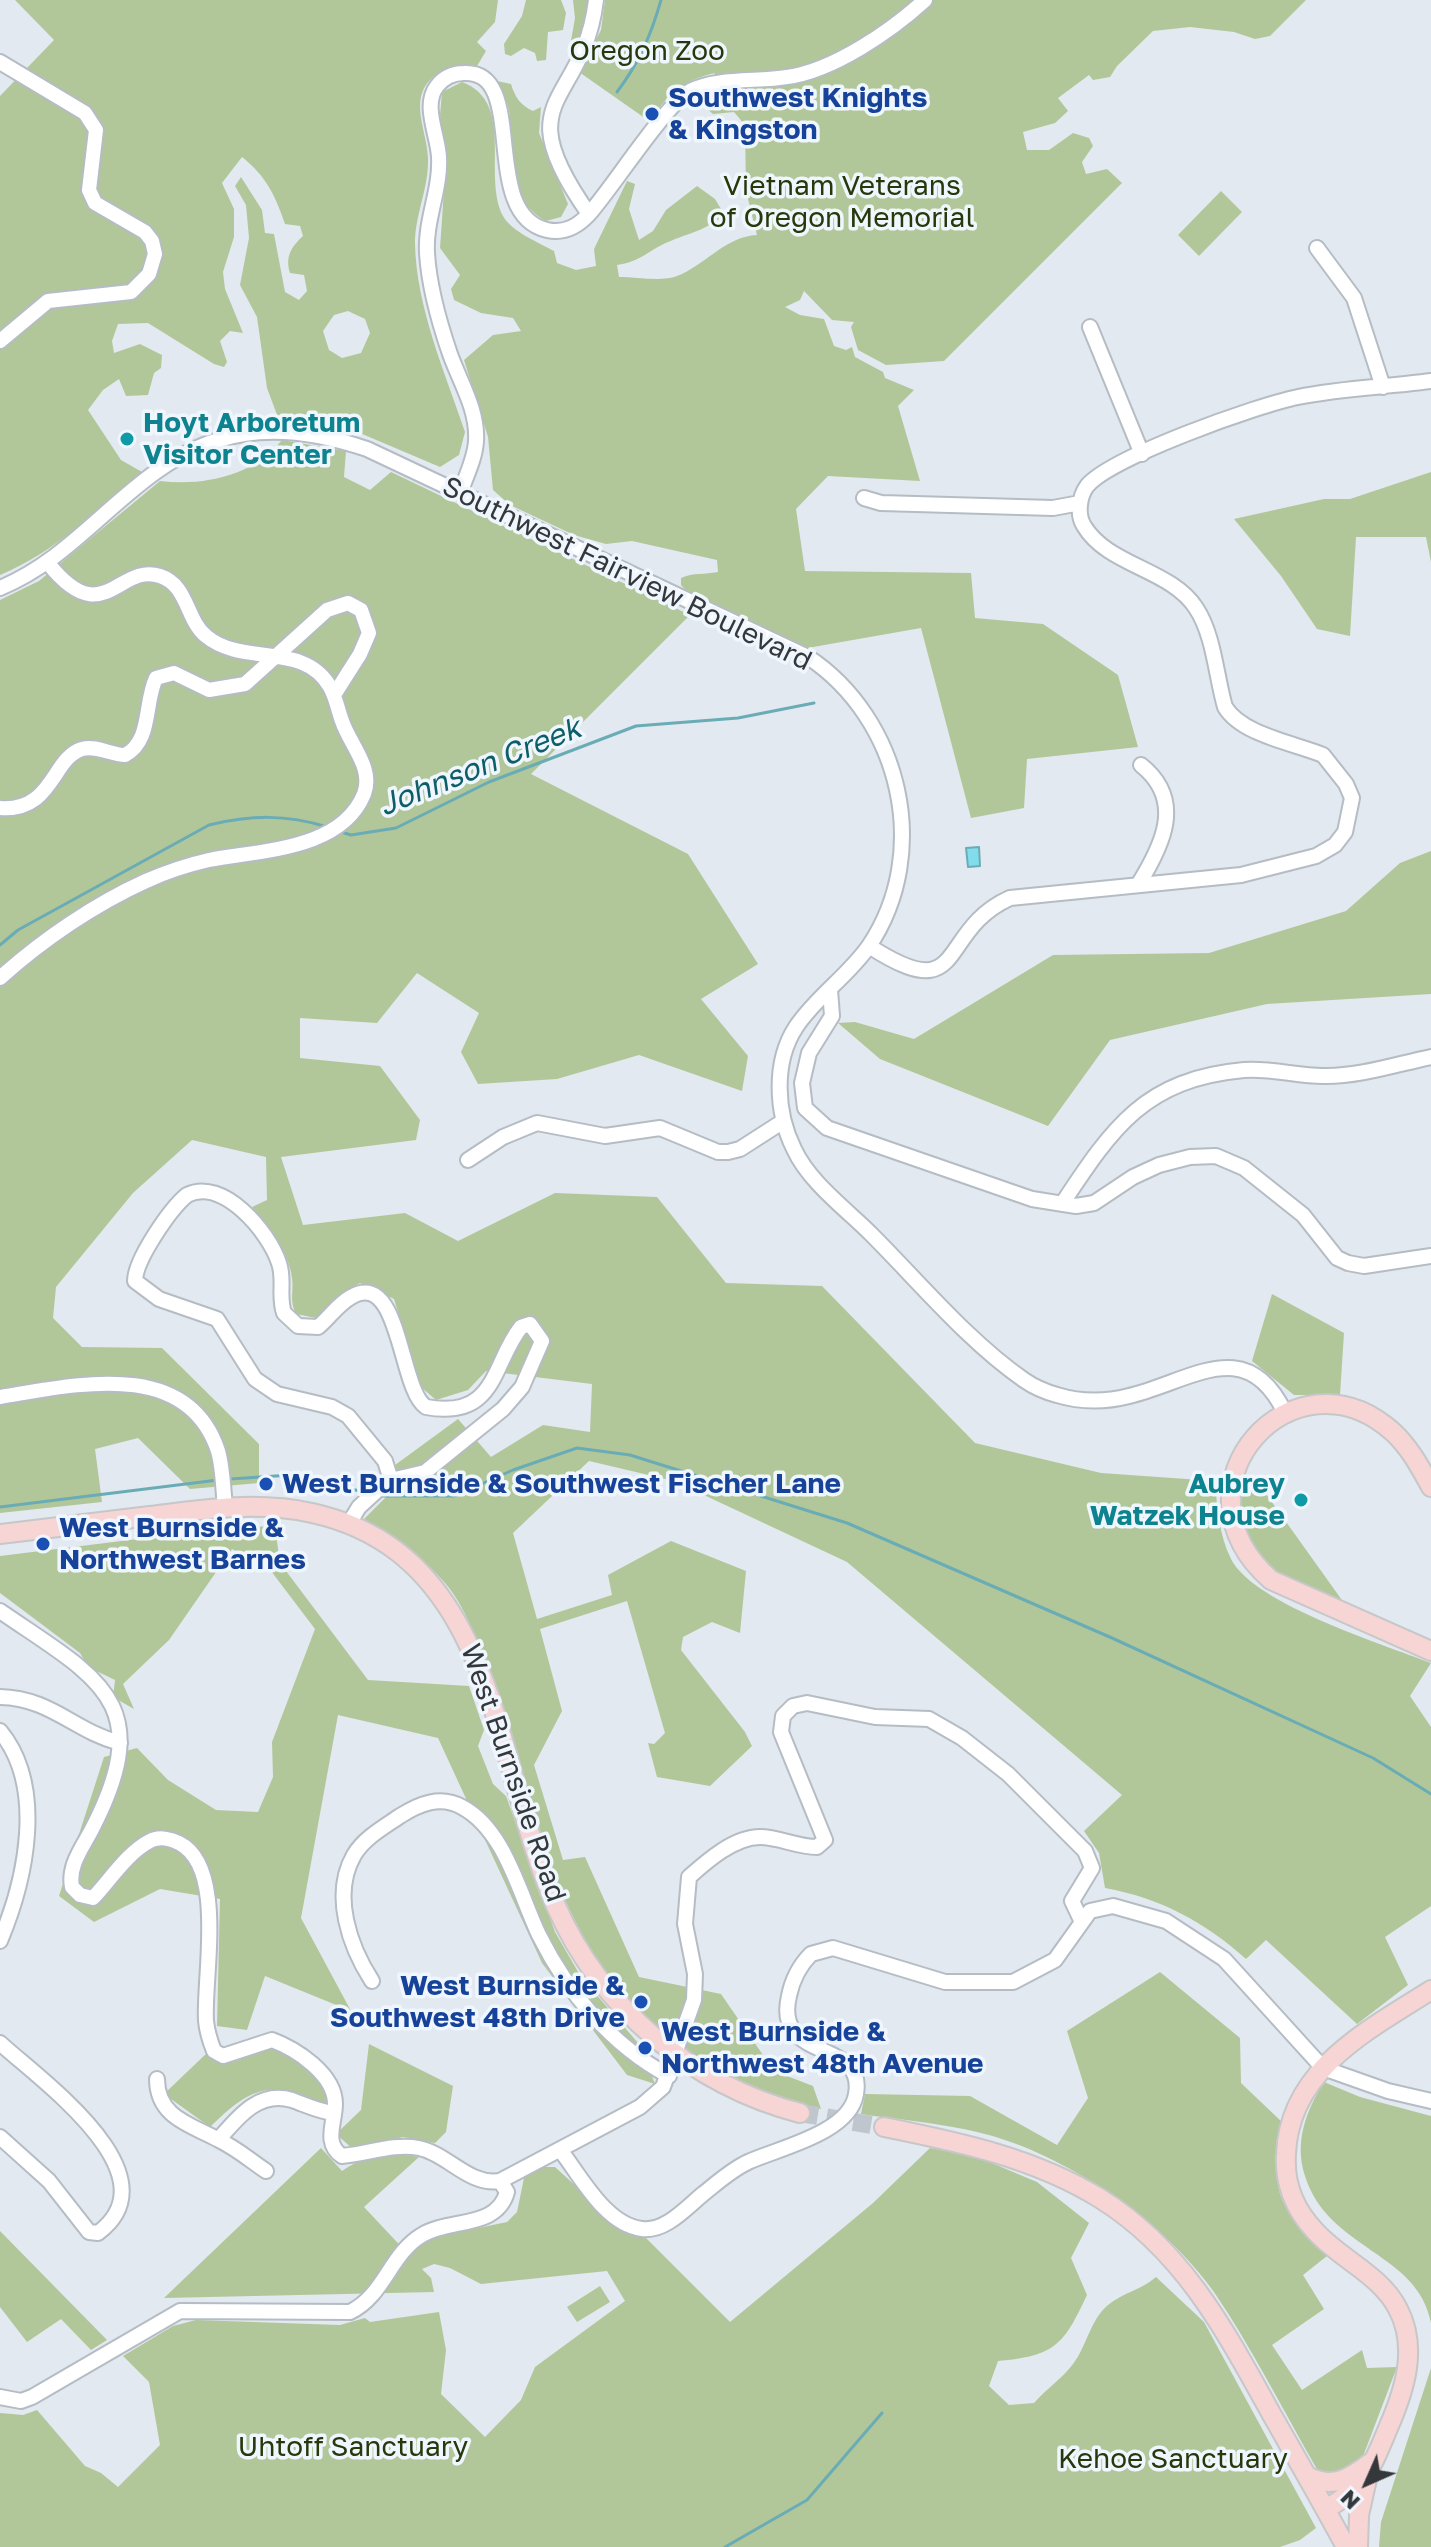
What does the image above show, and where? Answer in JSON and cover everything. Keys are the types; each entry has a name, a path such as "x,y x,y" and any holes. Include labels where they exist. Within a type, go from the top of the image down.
{"main road":[{"path":"1431,1487 1406,1446 1368,1415 1330,1406 1285,1413 1248,1443 1231,1483 1230,1513 1247,1554 1260,1570 1281,1587 1431,1651"},
{"name":"West Burnside Road","path":"0,1534 225,1507 291,1509 348,1525 400,1555 435,1588 455,1614 476,1657 533,1845 566,1926 617,2001 676,2056 747,2097 800,2113"},
{"path":"1325,2509 1357,2490 1373,2461 1401,2397 1408,2366 1407,2335 1398,2309 1388,2294 1314,2231 1290,2191 1285,2160 1291,2120 1298,2102 1323,2068 1350,2042 1431,1990"},
{"path":"884,2127 985,2149 1034,2166 1103,2200 1142,2230 1195,2284 1224,2325 1346,2547"},
{"path":"1307,2476 1323,2483 1337,2482 1373,2461"},
{"path":"1358,2547 1359,2515 1373,2461"}],"street":[{"path":"589,214 561,171 548,130 554,101 586,46 596,0"},
{"path":"460,493 476,440 471,408 442,332 427,255 429,223 439,174 431,106 437,86 449,76 465,73 476,74 487,83 503,124 511,197 525,219 542,229 558,231 575,226 589,214 665,116 687,93 704,86 805,72 860,48 925,0"},
{"path":"0,62 85,113 96,130 89,190 95,203 145,232 152,241 155,254 149,274 131,292 48,301 0,341"},
{"path":"1317,248 1354,298 1383,387"},
{"path":"1090,327 1142,454"},
{"path":"869,946 902,967 927,971 949,960 978,917 1010,898 1241,875 1316,856 1335,845 1345,832 1352,798 1339,774 1323,755 1244,725 1231,716 1225,707 1203,621 1195,606 1165,581 1095,538 1084,526 1079,513 1080,503 1087,486 1099,477 1179,436 1256,408 1299,396 1431,381"},
{"name":"Southwest Fairview Boulevard","path":"0,588 48,563 158,470 206,445 255,431 305,432 345,441 789,647 817,663 844,687 873,727 890,761 902,816 902,847 893,892 869,946 797,1027 791,1038 781,1074 782,1122 795,1153 827,1190 972,1334 1032,1385 1070,1399 1107,1400 1214,1368 1235,1367 1250,1371 1272,1389 1285,1413"},
{"path":"864,498 881,503 1053,508 1080,503"},
{"path":"0,978 102,904 145,882 192,864 291,847 320,835 350,814 365,790 366,771 342,723 334,695 316,669 295,659 241,652 210,639 198,628 177,588 161,576 142,576 110,591 85,593 68,585 48,563"},
{"path":"0,808 21,806 33,801 53,783 71,755 80,749 93,747 125,755 136,749 142,738 156,678 174,673 203,688 223,689 252,681 327,610 337,605 356,606 369,628 367,640 334,695"},
{"path":"1138,885 1156,856 1169,810 1162,787 1141,765"},
{"path":"830,990 832,1016 820,1030 804,1069 802,1083 810,1116 841,1133 1032,1199 1062,1204 1094,1203 1133,1177 1159,1165 1190,1157 1216,1156 1244,1168 1303,1215 1337,1258 1364,1266 1431,1256"},
{"path":"1062,1204 1120,1122 1164,1090 1187,1081 1245,1070 1325,1076 1431,1057"},
{"path":"468,1160 503,1137 537,1123 605,1136 660,1128 718,1152 740,1149 782,1122"},
{"path":"348,1525 359,1507 391,1480 412,1478 433,1467 515,1397 542,1341 538,1331 530,1324 521,1327 495,1380 474,1399 450,1407 426,1407 414,1393 391,1312 385,1304 364,1293 354,1295 318,1327 298,1326 284,1313 279,1261 260,1229 217,1194 195,1191 187,1195 135,1268 135,1281 159,1299 217,1319 246,1369 264,1386 277,1394 332,1407 348,1416 385,1461 391,1480"},
{"path":"0,1397 135,1384 172,1393 197,1417 218,1451 225,1507"},
{"path":"0,1611 75,1660 90,1674 117,1716 120,1743 114,1782 72,1868 72,1887 80,1895 93,1898 136,1851 152,1839 170,1839 185,1846 198,1864 205,1887 210,1927 206,2020 214,2051 223,2056 272,2040 287,2046 316,2068 331,2087 335,2102 332,2147 342,2156 409,2146 437,2153 487,2183 500,2181 640,2107 663,2087 694,2000 695,1974 685,1924 689,1877 708,1859 760,1837 801,1847 817,1847 825,1840 781,1732 783,1716 793,1706 807,1703 875,1717 929,1719 962,1738 1008,1774 1085,1851 1092,1868 1072,1901 1081,1920"},
{"path":"0,1697 35,1701 106,1739 120,1743"},
{"path":"0,1731 22,1765 26,1806 24,1860 0,1941"},
{"path":"372,1981 355,1955 345,1919 348,1868 366,1841 411,1809 425,1803 453,1802 475,1815 494,1837 539,1934 578,1998 595,2019 642,2062 669,2076"},
{"path":"561,2151 616,2219 635,2228 655,2229 746,2163 794,2145 838,2121 856,2098 855,2076 841,2059 798,2037 786,2016 792,1985 811,1954 833,1948 945,1982 1013,1982 1055,1960 1081,1920 1097,1908 1120,1907 1156,1917 1191,1935 1224,1959 1323,2068 1388,2091 1431,2101"},
{"path":"0,2043 86,2121 108,2147 121,2179 118,2206 105,2227 98,2233 89,2232 49,2181 0,2137"},
{"path":"157,2079 157,2089 169,2112 183,2124 219,2139 266,2171"},
{"path":"219,2139 245,2110 262,2100 287,2098 333,2113"},
{"path":"0,2397 21,2401 32,2397 180,2311 350,2312 372,2297 401,2255 420,2236 494,2214 503,2205 507,2192 500,2181"}],"green space":[{"path":"15,0 498,0 495,22 477,42 486,51 477,66 456,66 437,74 422,92 420,102 428,158 416,232 417,267 426,315 465,432 459,455 440,467 341,425 279,420 267,388 257,317 240,285 249,238 246,205 235,186 241,177 262,210 265,233 274,234 285,292 299,300 307,291 304,275 290,273 288,262 292,248 303,236 300,226 285,224 269,187 242,157 222,183 234,209 234,237 223,272 225,289 243,333 230,331 220,341 227,362 224,367 214,364 148,323 118,324 112,341 114,353 140,344 162,355 161,368 154,373 148,395 126,396 119,379 103,390 88,410 121,460 142,472 57,543 0,575 0,96 54,40","holes":["348,311 365,319 370,333 361,353 342,358 329,350 323,331 334,315"]},
{"path":"526,0 561,0 566,13 563,30 548,32 546,60 537,61 535,53 524,48 511,56 505,54 504,44 522,16"},
{"path":"573,0 590,0 574,55 569,52 575,18"},
{"path":"605,0 1306,0 1270,36 1255,39 1234,32 1190,27 1153,31 1110,77 1093,80 1089,75 1058,98 1068,111 1055,123 1023,132 1027,150 1049,150 1073,133 1089,138 1093,146 1082,162 1086,174 1107,169 1122,183 944,361 886,365 858,350 851,327 854,322 832,320 804,291 800,300 785,307 800,315 824,319 834,346 846,350 852,347 855,357 883,372 885,378 914,390 898,406 920,481 828,476 796,509 805,571 971,573 975,618 1043,624 1118,675 1138,747 1027,759 1024,808 971,818 921,628 813,647 789,647 699,605 681,585 681,578 686,576 718,572 717,560 632,541 606,544 574,535 510,505 493,490 488,437 464,360 493,335 521,331 513,318 481,313 454,300 451,289 460,275 440,248 446,161 440,115 442,92 462,82 478,92 488,106 495,141 497,199 503,216 519,232 554,251 557,263 576,270 596,266 594,249 627,181 635,184 629,209 639,240 653,231 666,210 697,186 715,199 724,214 705,228 617,265 619,277 671,278 735,240 757,235 746,191 745,125 734,112 713,114 699,102 715,73 693,80 677,90 649,121 579,72 601,30"},
{"path":"497,81 511,84 514,93 528,109 533,111 541,107 539,133 568,204 561,217 546,221 523,200 514,173 509,110"},
{"path":"1221,191 1242,212 1199,256 1178,235"},
{"path":"282,440 346,451 344,477 370,490 391,472 690,615 531,774 688,854 758,964 701,999 748,1056 742,1091 639,1055 557,1079 478,1084 461,1052 479,1013 417,973 377,1023 300,1018 300,1058 380,1066 420,1120 416,1140 281,1157 303,1225 405,1213 458,1241 555,1193 657,1197 726,1283 822,1286 975,1443 1101,1473 1215,1481 1224,1540 1231,1559 1244,1576 1265,1592 1321,1621 1431,1663 1410,1696 1431,1727 1431,1906 1385,1937 1408,1985 1357,2024 1266,1940 1246,1959 1181,1913 1144,1898 1105,1888 1099,1853 1084,1831 1122,1795 847,1562 674,1481 589,1461 513,1533 537,1619 612,1595 608,1575 671,1541 746,1571 740,1633 712,1622 683,1637 681,1650 745,1732 752,1746 710,1786 657,1777 648,1743 654,1744 665,1733 627,1601 540,1629 562,1711 534,1765 563,1860 585,1857 639,1977 721,1994 774,2071 813,2086 821,2109 762,2095 704,2066 657,2031 619,1991 589,1946 564,1896 542,1843 482,1652 465,1614 436,1573 397,1540 364,1519 389,1494 380,1476 458,1419 491,1457 543,1425 590,1432 592,1384 486,1371 468,1390 436,1400 421,1387 394,1299 360,1283 339,1296 316,1318 296,1314 287,1258 252,1207 267,1200 266,1157 192,1140 133,1193 56,1287 53,1318 82,1347 162,1348 259,1444 259,1483 190,1489 138,1438 95,1449 102,1502 0,1513 0,600 39,581 160,481 194,482 227,476 257,462"},
{"path":"1431,472 1431,562 1426,537 1356,537 1350,636 1317,629 1281,576 1234,519 1324,499 1350,499"},
{"path":"1431,851 1431,994 1267,1004 1110,1040 1048,1126 880,1059 838,1023 855,1022 914,1039 1053,955 1209,953 1346,911 1400,863"},
{"path":"1272,1294 1344,1333 1340,1395 1294,1395 1252,1361"},
{"path":"1235,1482 1259,1484 1349,1610 1284,1578 1255,1552 1239,1511"},
{"path":"243,1526 275,1527 280,1563 368,1680 469,1686 484,1730 478,1746 493,1784 506,1796 555,1932 581,1977 639,2044 655,2084 627,2075 542,1963 438,1738 338,1715 301,1918 351,2011 265,1976 247,2030 217,2026 220,1899 160,1889 94,1922 59,1896 104,1757 137,1748 168,1780 216,1810 258,1812 273,1777 272,1742 315,1629 271,1571 232,1549 169,1640 123,1684 134,1709 113,1697 115,1680 88,1667 80,1653 0,1593 0,1556"},
{"path":"1160,1972 1240,2038 1241,2083 1283,2123 1277,2166 1281,2197 1298,2224 1327,2256 1303,2275 1324,2309 1272,2345 1302,2390 1362,2350 1367,2368 1397,2367 1362,2459 1342,2472 1318,2471 1214,2292 1169,2240 1141,2216 1078,2174 1046,2156 1013,2143 951,2127 861,2114 865,2094 970,2096 1057,2145 1088,2098 1067,2031"},
{"path":"369,2044 453,2086 446,2132 435,2143 403,2137 354,2150 336,2134 361,2110"},
{"path":"274,2046 310,2071 333,2108 292,2092 268,2090 237,2103 210,2127 164,2094 209,2051 216,2059 231,2062"},
{"path":"1324,2082 1360,2097 1431,2116 1431,2323 1423,2299 1409,2280 1333,2220 1316,2201 1305,2176 1301,2139 1312,2104"},
{"path":"321,2148 342,2171 360,2161 379,2156 419,2157 364,2207 410,2256 421,2244 435,2237 507,2222 517,2212 524,2178 540,2167 555,2167 622,2228 644,2236 730,2322 873,2203 930,2148 975,2156 1037,2182 1089,2223 1071,2258 1087,2295 1072,2325 1046,2351 998,2361 989,2386 1009,2405 1034,2403 1073,2364 1102,2311 1113,2301 1156,2277 1204,2322 1316,2528 1300,2540 1280,2547 0,2547 0,2413 23,2415 37,2410 85,2466 101,2473 118,2487 160,2445 149,2382 123,2356 173,2326 196,2320 340,2325 365,2318 370,2322 439,2312 446,2350 441,2394 485,2437 521,2400 535,2367 625,2301 607,2271 481,2284 450,2268 434,2264 422,2269 431,2278 434,2292 164,2298"},
{"path":"0,2231 107,2340 91,2350 61,2319 27,2342 0,2307"},
{"path":"600,2286 610,2302 577,2322 567,2307"},
{"path":"1431,2368 1431,2547 1379,2547 1381,2522"}],"water":[{"path":"979,847 980,866 968,867 966,848"}],"waterway":[{"path":"617,92 644,48 661,0"},
{"name":"Johnson Creek","path":"338,831 351,835 396,828 489,782 636,726 738,718 814,703"},
{"name":"Johnson Creek","path":"0,945 18,930 209,825 268,817 327,827"},
{"path":"380,1496 454,1496 513,1470 577,1448 630,1455 847,1523 1112,1638 1373,1758 1431,1794"},
{"path":"230,1479 291,1475 364,1492"},
{"path":"0,1507 218,1480"},
{"path":"725,2547 807,2500 882,2413"}],"tunnel":[{"path":"800,2113 884,2127"}],"place":[{"name":"Southwest Knights & Kingston","path":"652,114"},
{"name":"Hoyt Arboretum Visitor Center","path":"127,439"},
{"name":"West Burnside & Southwest Fischer Lane","path":"266,1484"},
{"name":"Aubrey Watzek House","path":"1301,1500"},
{"name":"West Burnside & Northwest Barnes","path":"43,1544"},
{"name":"West Burnside & Southwest 48th Drive","path":"641,2002"},
{"name":"West Burnside & Northwest 48th Avenue","path":"645,2048"}],"park label":[{"name":"Oregon Zoo","path":"647,51"},
{"name":"Vietnam Veterans of Oregon Memorial","path":"842,202"},
{"name":"Uhtoff Sanctuary","path":"353,2447"},
{"name":"Kehoe Sanctuary","path":"1173,2459"}]}
